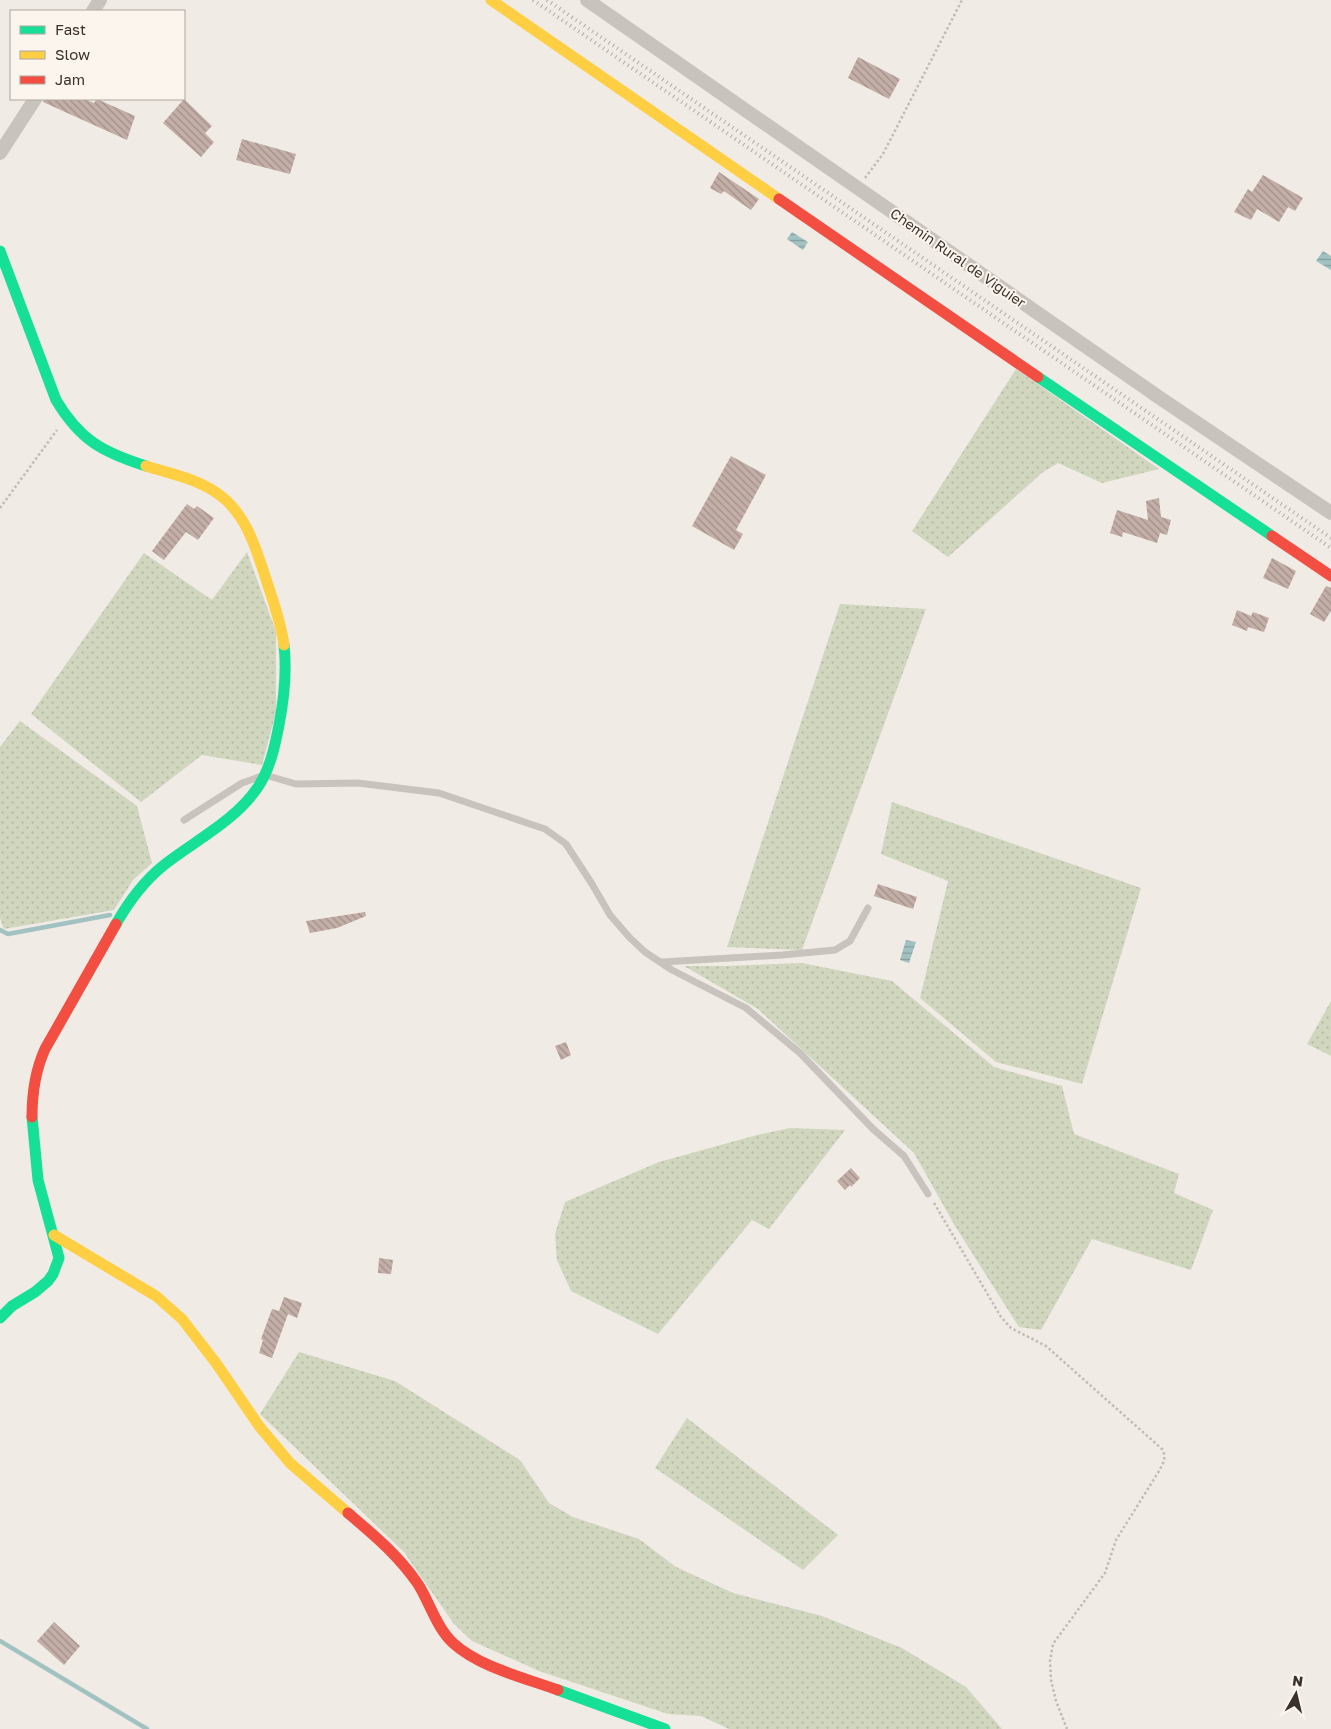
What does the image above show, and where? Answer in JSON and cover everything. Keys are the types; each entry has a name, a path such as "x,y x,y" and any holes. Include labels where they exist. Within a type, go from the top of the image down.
{"street":[{"path":"491,0 1331,576"},
{"name":"Chemin Rural de Viguier","path":"587,0 1160,398 1331,513"},
{"path":"0,152 34,100"},
{"path":"0,251 56,400 80,432 97,445 138,463 205,485 222,495 236,510 247,528 255,547 277,614 283,637 285,659 283,708 265,775 254,793 238,810 163,865 133,896 44,1051 32,1089 31,1106 38,1179 59,1259 53,1274 45,1284 6,1310 0,1318"},
{"path":"54,1235 156,1296 182,1319 216,1363 259,1426 290,1463 392,1551 418,1584 435,1618 452,1642 467,1654 492,1666 665,1729"}],"lane":[{"path":"184,820 242,783 265,775 296,784 358,783 439,793 545,828 566,844 610,915 645,952 672,970 746,1008 800,1053 874,1129 904,1156 928,1194"},
{"path":"662,962 835,950 850,941 868,908"}],"path":[{"path":"854,187 867,177 883,154 962,0"},
{"path":"0,508 67,417"},
{"path":"928,1194 1001,1317 1011,1328 1046,1346 1165,1453 1164,1462 1159,1471 1116,1540 1105,1573 1053,1644 1050,1661 1051,1680 1056,1701 1068,1729"}],"green space":[{"path":"1016,369 1159,469 1102,483 1058,463 1043,472 948,557 912,531"},
{"path":"247,552 276,632 276,712 262,765 202,755 141,802 31,714 144,553 212,600"},
{"path":"840,604 926,609 802,950 727,947"},
{"path":"20,721 137,806 152,863 133,880 114,910 4,929 0,918 0,747"},
{"path":"892,802 1141,888 1082,1084 996,1062 920,998 948,881 881,854"},
{"path":"802,963 892,981 994,1067 1062,1086 1074,1134 1179,1174 1174,1193 1213,1210 1191,1270 1092,1239 1041,1330 1019,1327 955,1226 914,1153 758,1009 684,966"},
{"path":"1331,1001 1331,1056 1307,1044"},
{"path":"790,1128 845,1130 769,1229 752,1220 658,1334 571,1291 557,1260 555,1234 565,1202 659,1162 757,1135"},
{"path":"299,1352 395,1381 520,1460 549,1503 573,1517 639,1539 676,1567 733,1593 822,1616 902,1648 966,1687 1002,1729 729,1729 701,1716 668,1714 539,1671 472,1641 454,1624 404,1552 260,1414"},
{"path":"687,1418 838,1535 803,1570 655,1468"}],"water":[{"path":"792,232 808,242 803,250 787,239"},
{"path":"1323,251 1331,256 1331,270 1316,261"},
{"path":"906,940 916,942 909,963 900,960"}],"building":[{"path":"858,57 900,79 889,99 848,78"},
{"path":"44,100 86,100 94,103 99,100 135,116 127,140 43,102"},
{"path":"185,100 212,126 205,133 214,142 201,157 163,123"},
{"path":"242,139 296,154 290,174 236,160"},
{"path":"719,172 759,199 751,210 724,191 721,194 710,188"},
{"path":"1263,175 1303,198 1295,211 1288,207 1279,222 1257,209 1251,220 1234,212 1248,189 1252,192"},
{"path":"731,456 766,475 736,530 743,534 734,550 692,526"},
{"path":"1159,498 1161,517 1171,520 1167,535 1160,533 1157,543 1123,532 1122,537 1110,533 1117,510 1148,520 1146,501"},
{"path":"187,504 194,509 197,506 214,518 198,540 186,532 164,560 152,551"},
{"path":"1272,558 1296,571 1288,589 1263,578"},
{"path":"1326,586 1331,588 1331,611 1324,622 1310,614"},
{"path":"1237,610 1251,616 1253,612 1269,618 1264,632 1248,627 1247,631 1232,625"},
{"path":"878,884 917,897 913,909 874,896"},
{"path":"365,912 366,916 337,928 310,933 306,921"},
{"path":"566,1042 571,1055 561,1060 555,1046"},
{"path":"851,1168 860,1178 845,1190 837,1181"},
{"path":"379,1258 393,1260 391,1274 378,1273"},
{"path":"284,1297 302,1303 297,1318 288,1314 272,1358 259,1353 263,1340 261,1339 272,1309 279,1311"},
{"path":"54,1622 80,1646 64,1665 37,1641"}],"waterway":[{"path":"0,930 8,934 110,915"},
{"path":"0,1641 147,1729"}],"railway":[{"path":"533,0 1331,548"},
{"path":"547,0 1331,538"}],"traffic: fast":[{"path":"0,251 56,400 65,414 83,435 94,443 105,450 146,466"},
{"path":"1038,377 1272,536"},
{"path":"116,924 132,899 150,878 164,865 227,820 249,799 258,787 269,765 279,725 284,685 284,645"},
{"path":"0,1318 12,1306 35,1292 48,1281 59,1258 38,1180 32,1117"},
{"path":"558,1690 665,1729"}],"traffic: slow":[{"path":"491,0 779,199"},
{"path":"146,466 204,485 221,496 238,513 250,534 258,556 281,628 284,645"},
{"path":"54,1235 156,1296 182,1319 216,1363 259,1426 290,1463 348,1513"}],"traffic: jam":[{"path":"779,199 1038,377"},
{"path":"1272,536 1331,576"},
{"path":"32,1117 35,1082 45,1049 116,924"},
{"path":"348,1513 386,1546 402,1564 418,1584 442,1630 453,1643 476,1659 489,1665 558,1690"}]}
